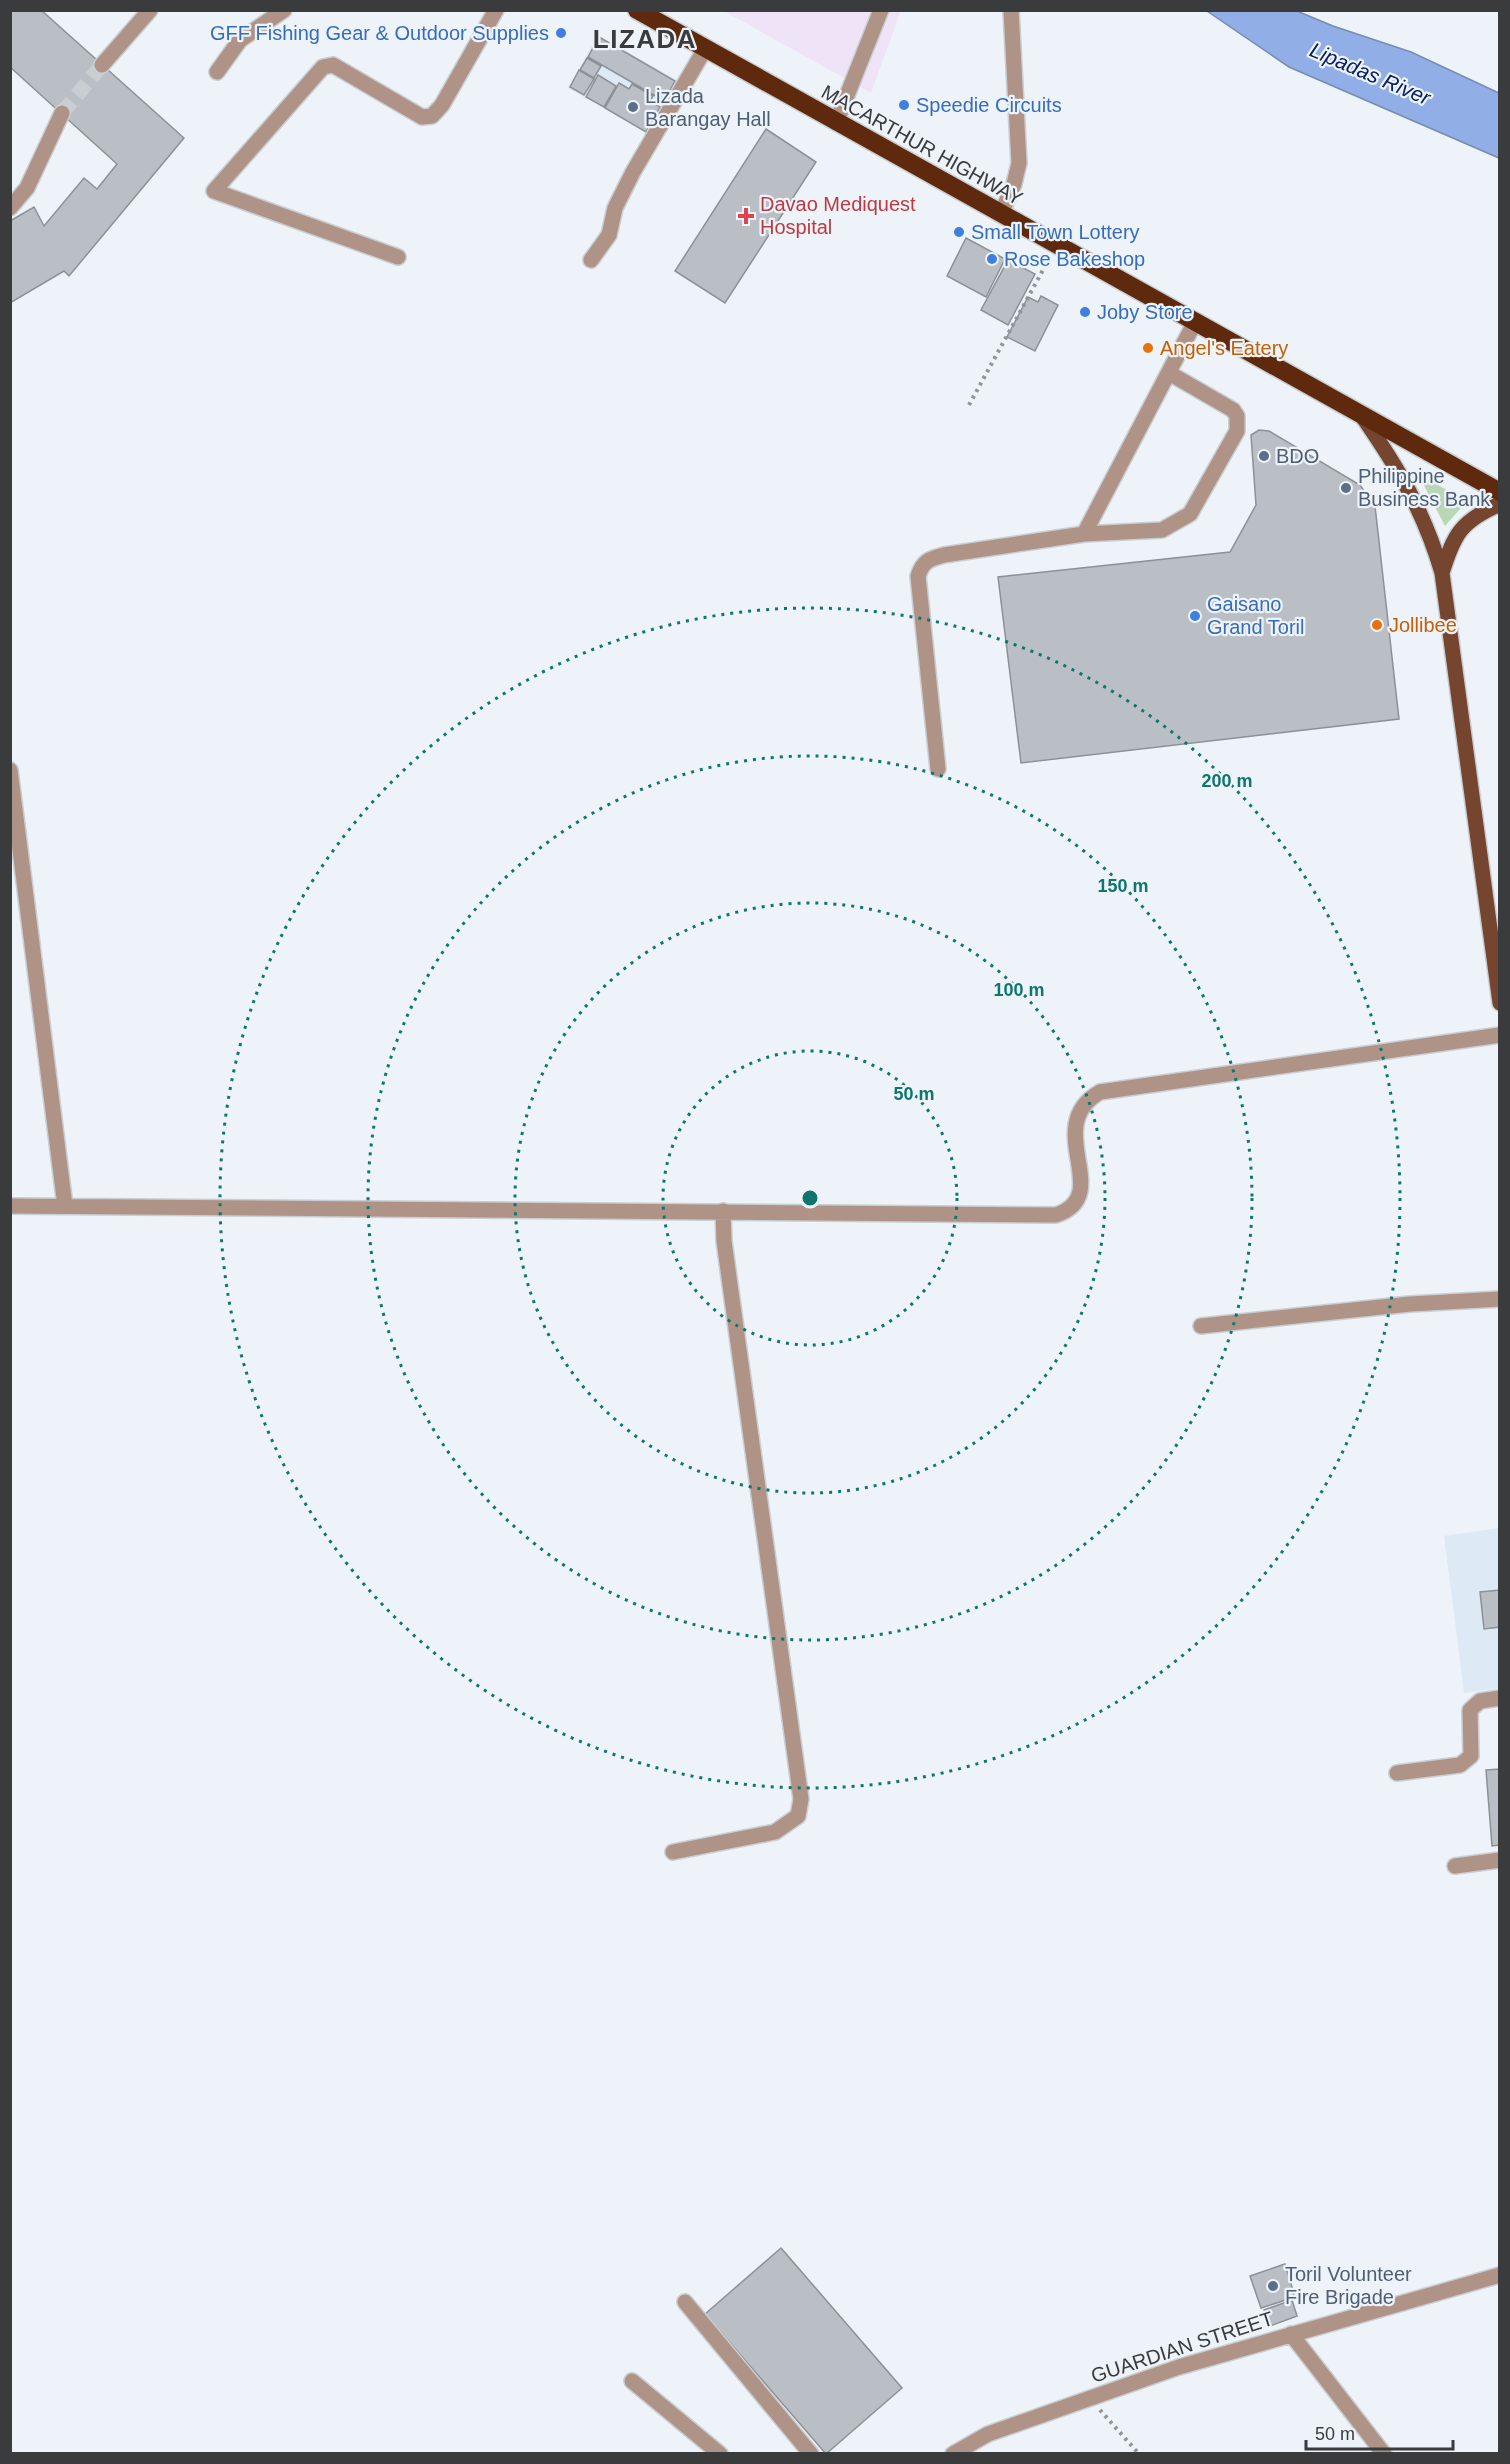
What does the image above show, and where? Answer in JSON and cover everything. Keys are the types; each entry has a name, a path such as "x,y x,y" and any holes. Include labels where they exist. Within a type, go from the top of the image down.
{"highway":[{"name":"MACARTHUR HIGHWAY","path":"638,10 836,123 1500,492"}],"main road":[{"path":"1361,415 1411,490 1427,526 1442,573 1500,1003"},
{"path":"1442,573 1450,548 1460,529 1476,514 1500,504"}],"street":[{"path":"102,65 150,10"},
{"path":"217,72 240,40 284,10"},
{"path":"398,257 214,191 323,66 333,65 422,117 432,116 442,105 496,10"},
{"path":"836,123 881,10"},
{"path":"1001,214 1014,184 1019,163 1011,10"},
{"path":"591,260 609,235 615,208 633,172 705,49"},
{"path":"10,208 27,188 62,113"},
{"path":"1084,534 1195,322"},
{"path":"938,768 918,576 922,565 929,559 944,555 1084,534 1162,530 1179,523 1190,514 1237,431 1238,423 1233,410 1169,373"},
{"path":"10,770 15,829 65,1206"},
{"path":"10,1206 723,1210 1056,1215 1068,1211 1077,1202 1081,1189 1075,1129 1078,1112 1088,1099 1100,1092 1500,1035"},
{"path":"673,1852 776,1832 798,1816 801,1799 727,1264 723,1210"},
{"path":"1201,1326 1410,1304 1500,1299"},
{"path":"1397,1773 1460,1765 1467,1761 1471,1756 1470,1710 1480,1701 1500,1698"},
{"path":"1455,1866 1500,1860"},
{"name":"GUARDIAN STREET","path":"952,2454 988,2434 1089,2399 1292,2334 1500,2275"},
{"path":"685,2302 811,2454"},
{"path":"1292,2334 1384,2454"},
{"path":"632,2381 720,2454"}],"path":[{"path":"969,405 1056,245"},
{"path":"1089,2399 1138,2454"}],"shaded area":[{"path":"901,10 871,93 724,11"},
{"path":"598,35 677,80 647,133 568,88"},
{"path":"1499,1528 1499,1688 1464,1693 1444,1536"}],"green space":[{"path":"1418,474 1467,501 1445,526"}],"water":[{"name":"Lipadas River","path":"1207,11 1297,11 1333,26 1411,52 1499,93 1499,158 1289,67"}],"building":[{"path":"10,10 41,10 184,138 69,276 64,271 10,303 10,221 34,207 44,226 84,178 97,189 117,164 10,67"},
{"path":"599,37 675,81 664,101 588,57"},
{"path":"587,58 601,66 594,78 580,70"},
{"path":"579,70 594,79 584,95 570,87"},
{"path":"598,75 616,86 604,107 586,97"},
{"name":"Lizada Barangay Hall","path":"619,83 629,89 632,84 653,96 650,101 660,107 646,132 605,108"},
{"name":"Davao Mediquest Hospital","path":"766,129 816,162 725,303 675,271"},
{"path":"966,238 1005,259 986,297 947,276"},
{"path":"1008,260 1035,274 1008,325 981,310"},
{"path":"1041,296 1058,305 1035,351 1007,337 1028,297 1038,302"},
{"name":"Gaisano Grand Toril","path":"1259,430 1269,431 1360,485 1375,506 1399,719 1021,763 998,577 1230,552 1256,505 1251,435"},
{"path":"1500,1590 1500,1627 1484,1629 1480,1592"},
{"path":"1500,1769 1500,1845 1492,1846 1486,1770"},
{"path":"781,2248 902,2388 826,2454 705,2314"},
{"name":"Toril Volunteer Fire Brigade","path":"1285,2264 1295,2297 1261,2308 1250,2276"},
{"path":"1292,2300 1297,2316 1270,2326 1264,2310"}],"tunnel":[{"path":"62,113 102,65"}],"place":[{"name":"GFF Fishing Gear & Outdoor Supplies","path":"561,33"},
{"name":"Speedie Circuits","path":"904,105"},
{"name":"Lizada Barangay Hall","path":"633,107"},
{"name":"Davao Mediquest Hospital","path":"746,216"},
{"name":"Small Town Lottery","path":"959,232"},
{"name":"Rose Bakeshop","path":"992,259"},
{"name":"Joby Store","path":"1085,312"},
{"name":"Angel's Eatery","path":"1148,348"},
{"name":"BDO","path":"1264,456"},
{"name":"Philippine Business Bank","path":"1346,488"},
{"name":"Gaisano Grand Toril","path":"1195,616"},
{"name":"Jollibee","path":"1377,625"},
{"name":"Toril Volunteer Fire Brigade","path":"1273,2286"}],"district":[{"name":"LIZADA","path":"645,39"}]}
